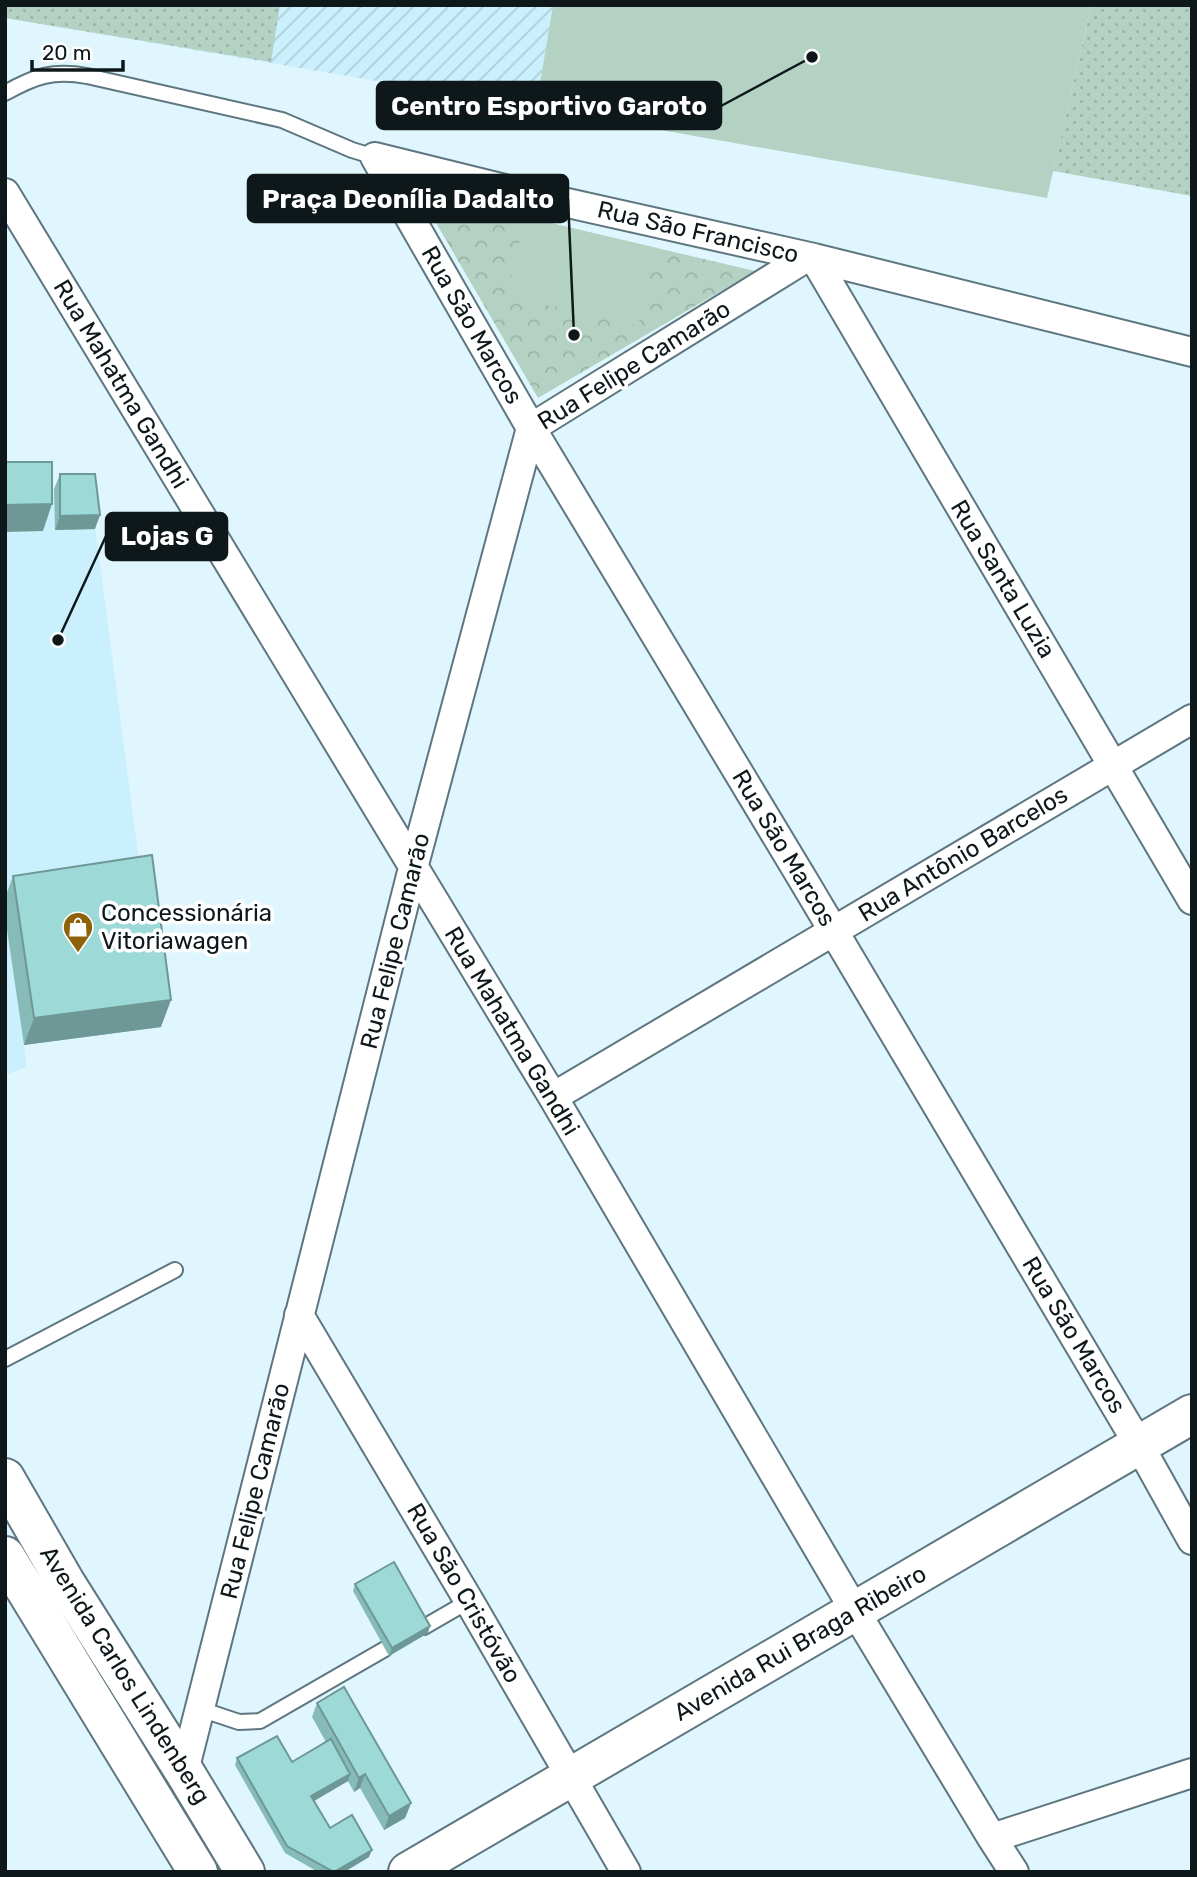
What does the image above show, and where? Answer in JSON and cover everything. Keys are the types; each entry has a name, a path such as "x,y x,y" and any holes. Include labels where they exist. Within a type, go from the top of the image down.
{"main road":[{"name":"Avenida Rui Braga Ribeiro","path":"408,1872 1192,1414"},
{"name":"Avenida Carlos Lindenberg","path":"5,1478 65,1582 245,1872"},
{"name":"Avenida Carlos Lindenberg","path":"5,1556 198,1872"}],"street":[{"name":"Rua São Francisco","path":"375,157 810,257 1192,352"},
{"name":"Rua São Marcos","path":"375,157 531,428 1139,1445 1192,1540"},
{"name":"Rua Mahatma Gandhi","path":"5,193 553,1097 855,1611 1014,1872"},
{"name":"Rua Felipe Camarão","path":"184,1771 413,868 531,428 810,257"},
{"name":"Rua Santa Luzia","path":"810,257 1192,900"},
{"name":"Rua Antônio Barcelos","path":"553,1097 1192,719"},
{"name":"Rua São Cristóvão","path":"299,1315 626,1872"},
{"path":"992,1838 1192,1773"}],"lane":[{"name":"Rua São Francisco","path":"5,93 40,76 56,73 79,74 282,120 375,157"},
{"path":"5,1359 174,1270"},
{"path":"424,1627 469,1601"},
{"path":"200,1709 239,1722 260,1721 385,1649"}],"shaded area":[{"path":"5,5 553,5 536,108 5,18"},
{"path":"90,488 161,1027 24,1045 27,1067 5,1075 5,489"}],"green space":[{"path":"5,5 280,5 271,62 5,18"},
{"path":"553,5 1091,5 1047,198 536,108"},
{"path":"1091,5 1192,5 1192,196 1053,171"},
{"path":"418,192 755,271 538,398"},
{"path":"525,217 656,248 638,326 507,296"}],"building":[{"path":"5,462 52,462 52,504 5,505"},
{"path":"60,474 95,474 100,515 60,516"},
{"name":"Concessionária Vitoriawagen","path":"152,855 171,1000 34,1018 13,876"},
{"path":"394,1562 430,1626 392,1648 355,1584"},
{"path":"344,1687 411,1803 389,1816 365,1774 359,1778 317,1703"},
{"path":"277,1736 292,1762 331,1739 350,1774 311,1796 330,1828 352,1815 372,1850 334,1872 287,1846 237,1758"}],"place":[{"name":"Centro Esportivo Garoto","path":"812,57"},
{"name":"Praça Deonília Dadalto","path":"574,335"},
{"name":"Lojas G","path":"58,640"},
{"name":"Concessionária Vitoriawagen","path":"78,954"}]}
